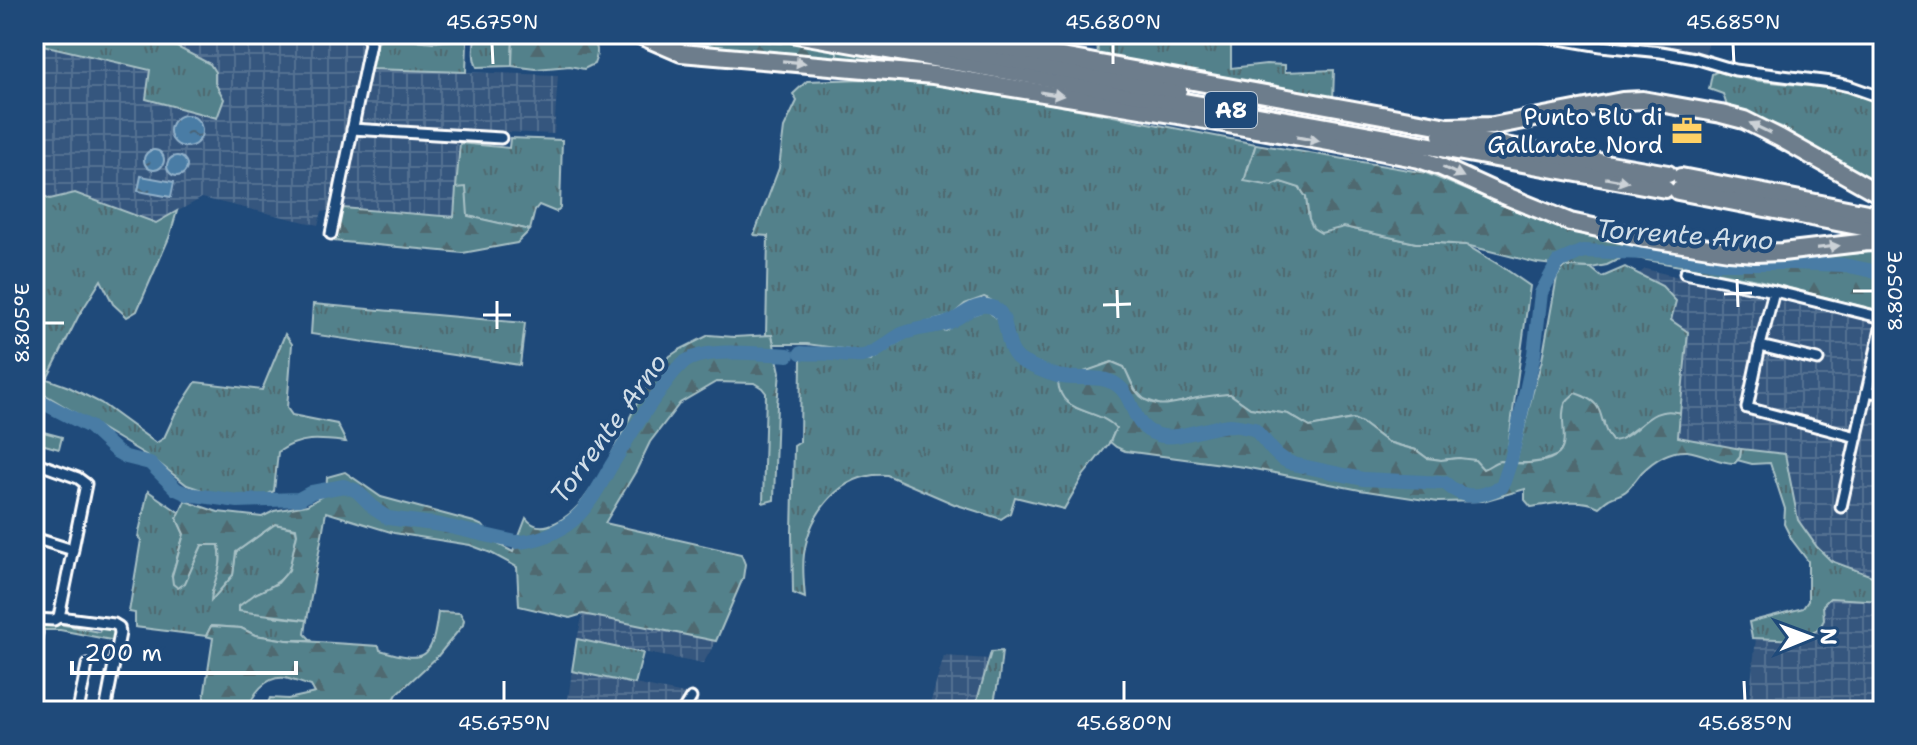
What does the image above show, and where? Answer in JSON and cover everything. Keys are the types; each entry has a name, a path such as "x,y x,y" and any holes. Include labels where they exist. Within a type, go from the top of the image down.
{"highway":[{"path":"637,34 681,53 933,75 1419,159 1570,222 1644,238 1755,253 1883,243"},
{"name":"A8","path":"796,34 1346,130 1883,216"},
{"name":"A8","path":"872,34 1673,183 1883,231"},
{"path":"934,34 1448,127 1493,126 1622,101 1643,100 1744,120 1883,196"}],"street":[{"path":"331,234 370,43 366,34"},
{"path":"1011,36 1016,40 1084,34"},
{"path":"1530,34 1588,45 1652,50 1735,70 1849,86 1883,98"},
{"path":"352,129 501,138"},
{"path":"1685,273 1774,291 1883,319 1841,507"},
{"path":"1774,291 1747,408 1857,437"},
{"path":"1760,346 1818,360"},
{"path":"1867,391 1883,394"},
{"path":"34,462 78,478 86,484 59,617"},
{"path":"34,538 73,550"},
{"path":"34,619 54,620 59,617 119,627 105,711"},
{"path":"34,647 37,633"},
{"path":"78,711 87,665"},
{"path":"683,711 691,698"}],"shaded area":[{"path":"152,34 323,34 343,40 346,34 362,44 357,69 558,75 554,134 461,130 454,217 343,208 322,212 318,225 202,198 156,223 75,193 50,199 34,191 34,43 150,70 224,99 215,83 210,64"},
{"path":"1563,34 1712,34 1704,56 1595,44"},
{"path":"1645,269 1883,325 1883,580 1831,561 1817,547 1798,520 1785,454 1677,437 1688,332 1670,320 1675,301 1662,286 1639,274"},
{"path":"1830,597 1883,601 1883,711 1748,711 1756,638 1800,640 1819,629 1824,620 1823,605"},
{"path":"583,614 716,641 703,664 577,639"},
{"path":"944,656 989,659 974,711 928,711"},
{"path":"572,671 684,694 675,711 559,711 563,705 567,707"}],"green space":[{"path":"34,34 152,34 210,64 215,72 215,83 224,99 217,118 146,99 150,70 34,43"},
{"path":"505,34 580,34 597,48 594,64 584,69 570,66 536,69 512,66 513,36"},
{"path":"646,34 704,34 781,43 786,39 837,46 837,57 821,59 685,49"},
{"path":"704,34 755,34 786,39 781,43"},
{"path":"1126,34 1231,34 1231,68 1266,64 1285,65 1285,72 1334,70 1333,101 1098,57 1097,38"},
{"path":"513,35 512,66 477,67 475,36"},
{"path":"379,39 433,42 465,39 466,72 370,69"},
{"path":"837,46 957,70 837,61"},
{"path":"1718,71 1752,80 1855,91 1883,103 1883,190 1856,176 1782,127 1728,109 1723,94 1709,89 1712,74"},
{"path":"863,79 945,84 1256,144 1247,170 1300,188 1306,197 1309,219 1416,243 1466,245 1530,286 1506,462 1483,469 1459,458 1427,458 1416,450 1387,442 1353,419 1310,427 1288,414 1250,408 1230,394 1164,406 1144,399 1135,390 1124,367 1112,362 1082,373 1060,374 1020,354 1009,335 1002,311 984,297 965,304 951,316 901,329 864,352 807,344 774,344 772,335 766,335 768,236 754,235 779,168 784,128 797,101 793,94 807,81"},
{"path":"510,138 562,140 560,208 556,212 539,205 530,230 467,216 466,188 456,188 460,143 509,148"},
{"path":"1256,144 1426,173 1545,220 1753,257 1800,258 1883,251 1883,302 1880,311 1758,280 1625,256 1607,265 1570,267 1537,263 1466,245 1416,243 1344,227 1321,233 1313,228 1306,197 1300,188 1281,182 1272,186 1244,181"},
{"path":"466,187 468,216 530,230 517,243 463,253 334,241 343,208 454,217 456,188"},
{"path":"34,191 50,199 75,193 156,223 177,211 169,238 137,311 127,317 113,304 101,280 78,317 47,379 101,403 156,443 164,438 196,382 262,390 285,334 292,344 287,408 292,415 337,424 346,442 303,441 278,452 274,491 263,497 214,494 187,485 156,461 34,388"},
{"path":"1565,266 1591,268 1602,277 1625,267 1662,286 1676,301 1671,320 1688,332 1680,413 1654,416 1616,442 1605,433 1604,422 1563,447 1558,455 1543,461 1516,463 1542,360 1557,277"},
{"path":"313,304 525,323 520,365 311,334"},
{"path":"986,310 1001,326 1006,348 1014,359 1060,379 1058,382 1076,408 1109,420 1116,428 1110,442 1083,476 1064,509 1015,497 1010,513 1001,519 954,504 887,475 856,480 831,497 813,523 804,554 805,598 793,593 794,446 800,442 801,357 871,361 910,335 936,329 946,331 967,317"},
{"path":"709,335 772,335 780,372 774,500 763,503 766,393 754,383 716,382 680,403 650,442 605,523 741,554 745,564 743,578 716,641 583,614 570,618 519,606 517,567 491,553 470,545 394,533 326,512 307,620 239,611 239,606 278,583 289,570 296,528 275,524 236,552 233,575 211,601 220,561 219,545 202,545 185,583 178,588 173,584 172,576 184,534 177,519 185,501 218,512 262,517 274,511 307,505 326,494 327,477 345,472 381,497 483,526 496,543 513,552 526,518 533,524 548,525 564,518 583,500 661,362"},
{"path":"1112,362 1124,367 1135,390 1155,404 1230,394 1250,408 1288,414 1310,427 1353,419 1387,442 1416,450 1427,458 1475,460 1483,469 1500,461 1535,463 1556,456 1563,446 1566,402 1575,393 1598,407 1612,441 1629,434 1650,417 1668,411 1680,413 1678,437 1741,449 1740,457 1735,463 1729,463 1687,451 1668,454 1647,468 1626,491 1599,507 1574,502 1531,507 1525,500 1525,489 1483,501 1438,502 1244,467 1125,451 1110,442 1116,428 1108,421 1072,406 1060,392 1058,381 1064,375 1081,373"},
{"path":"36,430 62,437 59,449 34,442"},
{"path":"1741,449 1785,454 1798,520 1831,561 1883,580 1883,601 1830,598 1823,605 1824,620 1819,629 1800,640 1752,638 1749,622 1803,608 1808,601 1808,561 1784,524 1785,509 1770,463 1752,464 1737,460"},
{"path":"148,491 180,513 177,519 184,534 172,575 194,563 202,545 219,545 220,569 212,592 233,575 236,552 275,524 296,529 287,572 276,583 255,594 270,616 307,620 305,634 311,640 255,635 241,628 211,626 206,636 135,627 135,613 129,612 141,540 138,537"},
{"path":"438,612 460,613 463,625 437,657 397,694 388,711 265,711 270,698 288,699 315,693 311,686 278,678 261,687 249,711 202,711 213,638 206,636 211,626 241,628 255,635 287,640 379,646 380,650 417,657 424,654 433,640"},
{"path":"34,622 99,632 102,628 112,629 116,633 116,641 60,630 34,630"},
{"path":"577,639 643,653 635,684 572,671"},
{"path":"1002,651 992,711 974,711 991,652"}],"water":[{"path":"186,115 197,120 202,131 197,142 186,147 175,142 170,131 175,120"},
{"path":"154,150 161,153 164,160 161,167 154,170 147,167 144,160 147,153"},
{"path":"177,156 184,159 187,166 184,173 177,176 170,173 167,166 170,159"},
{"path":"141,176 174,182 171,197 138,191"}],"waterway":[{"name":"Torrente Arno","path":"801,353 868,355 906,332 953,321 979,306 992,307 1002,317 1011,349 1023,362 1058,376 1097,378 1117,385 1142,426 1158,435 1174,436 1222,426 1239,426 1254,429 1275,453 1293,464 1363,479 1445,483 1459,493 1473,496 1502,487 1511,460 1534,354 1541,293 1558,262 1583,251 1648,253 1718,263 1844,265 1883,273"},
{"name":"Torrente Arno","path":"34,398 90,427 117,452 150,463 176,489 187,494 238,501 299,499 312,492 344,486 357,491 388,518 523,542 560,529 584,509 647,408 685,362 700,356 724,353 788,355"}],"place":[{"name":"Punto Blu di Gallarate Nord","path":"1687,131"}]}
